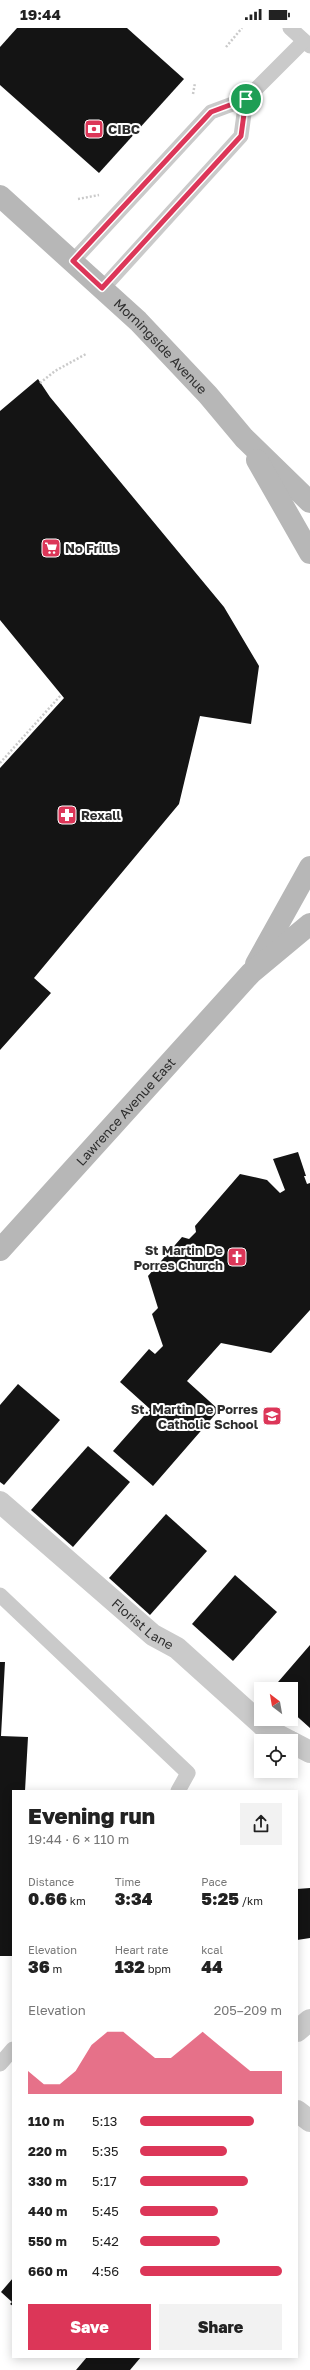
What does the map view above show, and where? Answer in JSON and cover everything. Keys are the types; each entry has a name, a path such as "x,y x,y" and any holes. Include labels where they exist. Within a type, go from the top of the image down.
{"main road":[{"name":"Morningside Avenue","path":"0,196 144,327 244,438 310,502"},
{"name":"Morningside Avenue","path":"244,438 310,553"},
{"name":"Lawrence Avenue East","path":"251,973 310,867"},
{"name":"Lawrence Avenue East","path":"0,1250 251,973 310,924"}],"street":[{"name":"Florist Lane","path":"0,1502 153,1634 177,1648 268,1730 276,1734"},
{"name":"Florist Lane","path":"298,1745 310,1752"},
{"path":"298,2030 310,2020"},
{"path":"298,2112 310,2121"}],"lane":[{"path":"73,261 211,112 246,99 307,44 290,28"},
{"path":"102,288 241,136 246,99"},
{"path":"0,1596 188,1774 179,1790"},
{"path":"0,2064 12,2050"}],"path":[{"path":"226,47 242,28"},
{"path":"40,383 55,371 86,354"},
{"path":"0,762 61,695"}],"building":[{"name":"CIBC","path":"17,28 127,28 184,79 99,173 0,85 0,47"},
{"path":"38,379 50,397 224,607 259,666 251,724 200,716 179,804 34,978 51,993 0,1050 0,768 64,698 0,620 0,411"},
{"name":"St Martin De Porres Church","path":"298,1152 306,1176 304,1176 307,1184 310,1183 310,1310 271,1353 221,1343 187,1381 219,1410 153,1486 113,1451 150,1409 120,1382 149,1349 155,1354 163,1346 152,1314 158,1308 148,1276 182,1237 189,1239 196,1232 195,1226 240,1174 267,1180 280,1193 285,1190 273,1159"},
{"path":"18,1384 60,1420 4,1485 0,1482 0,1405"},
{"path":"88,1446 130,1482 73,1547 31,1510"},
{"path":"166,1514 207,1551 150,1615 109,1578"},
{"path":"235,1575 277,1612 233,1661 192,1624"},
{"path":"310,1645 310,1728 298,1717 298,1682 278,1682"},
{"path":"0,1662 5,1662 1,1736 28,1737 25,1790 12,1790 12,1956 0,1956"},
{"path":"310,1888 310,1938 298,1940 298,1889"},
{"path":"12,2279 12,2302 1,2292"},
{"path":"86,2358 140,2358 130,2370 76,2370"}],"place":[{"name":"CIBC","path":"94,129"},
{"name":"No Frills","path":"51,548"},
{"name":"Rexall","path":"67,815"},
{"name":"St Martin De Porres Church","path":"237,1257"},
{"name":"St. Martin De Porres Catholic School","path":"272,1416"}],"route":[{"path":"246,99 241,136 102,288 73,261 211,112 246,99"}]}
